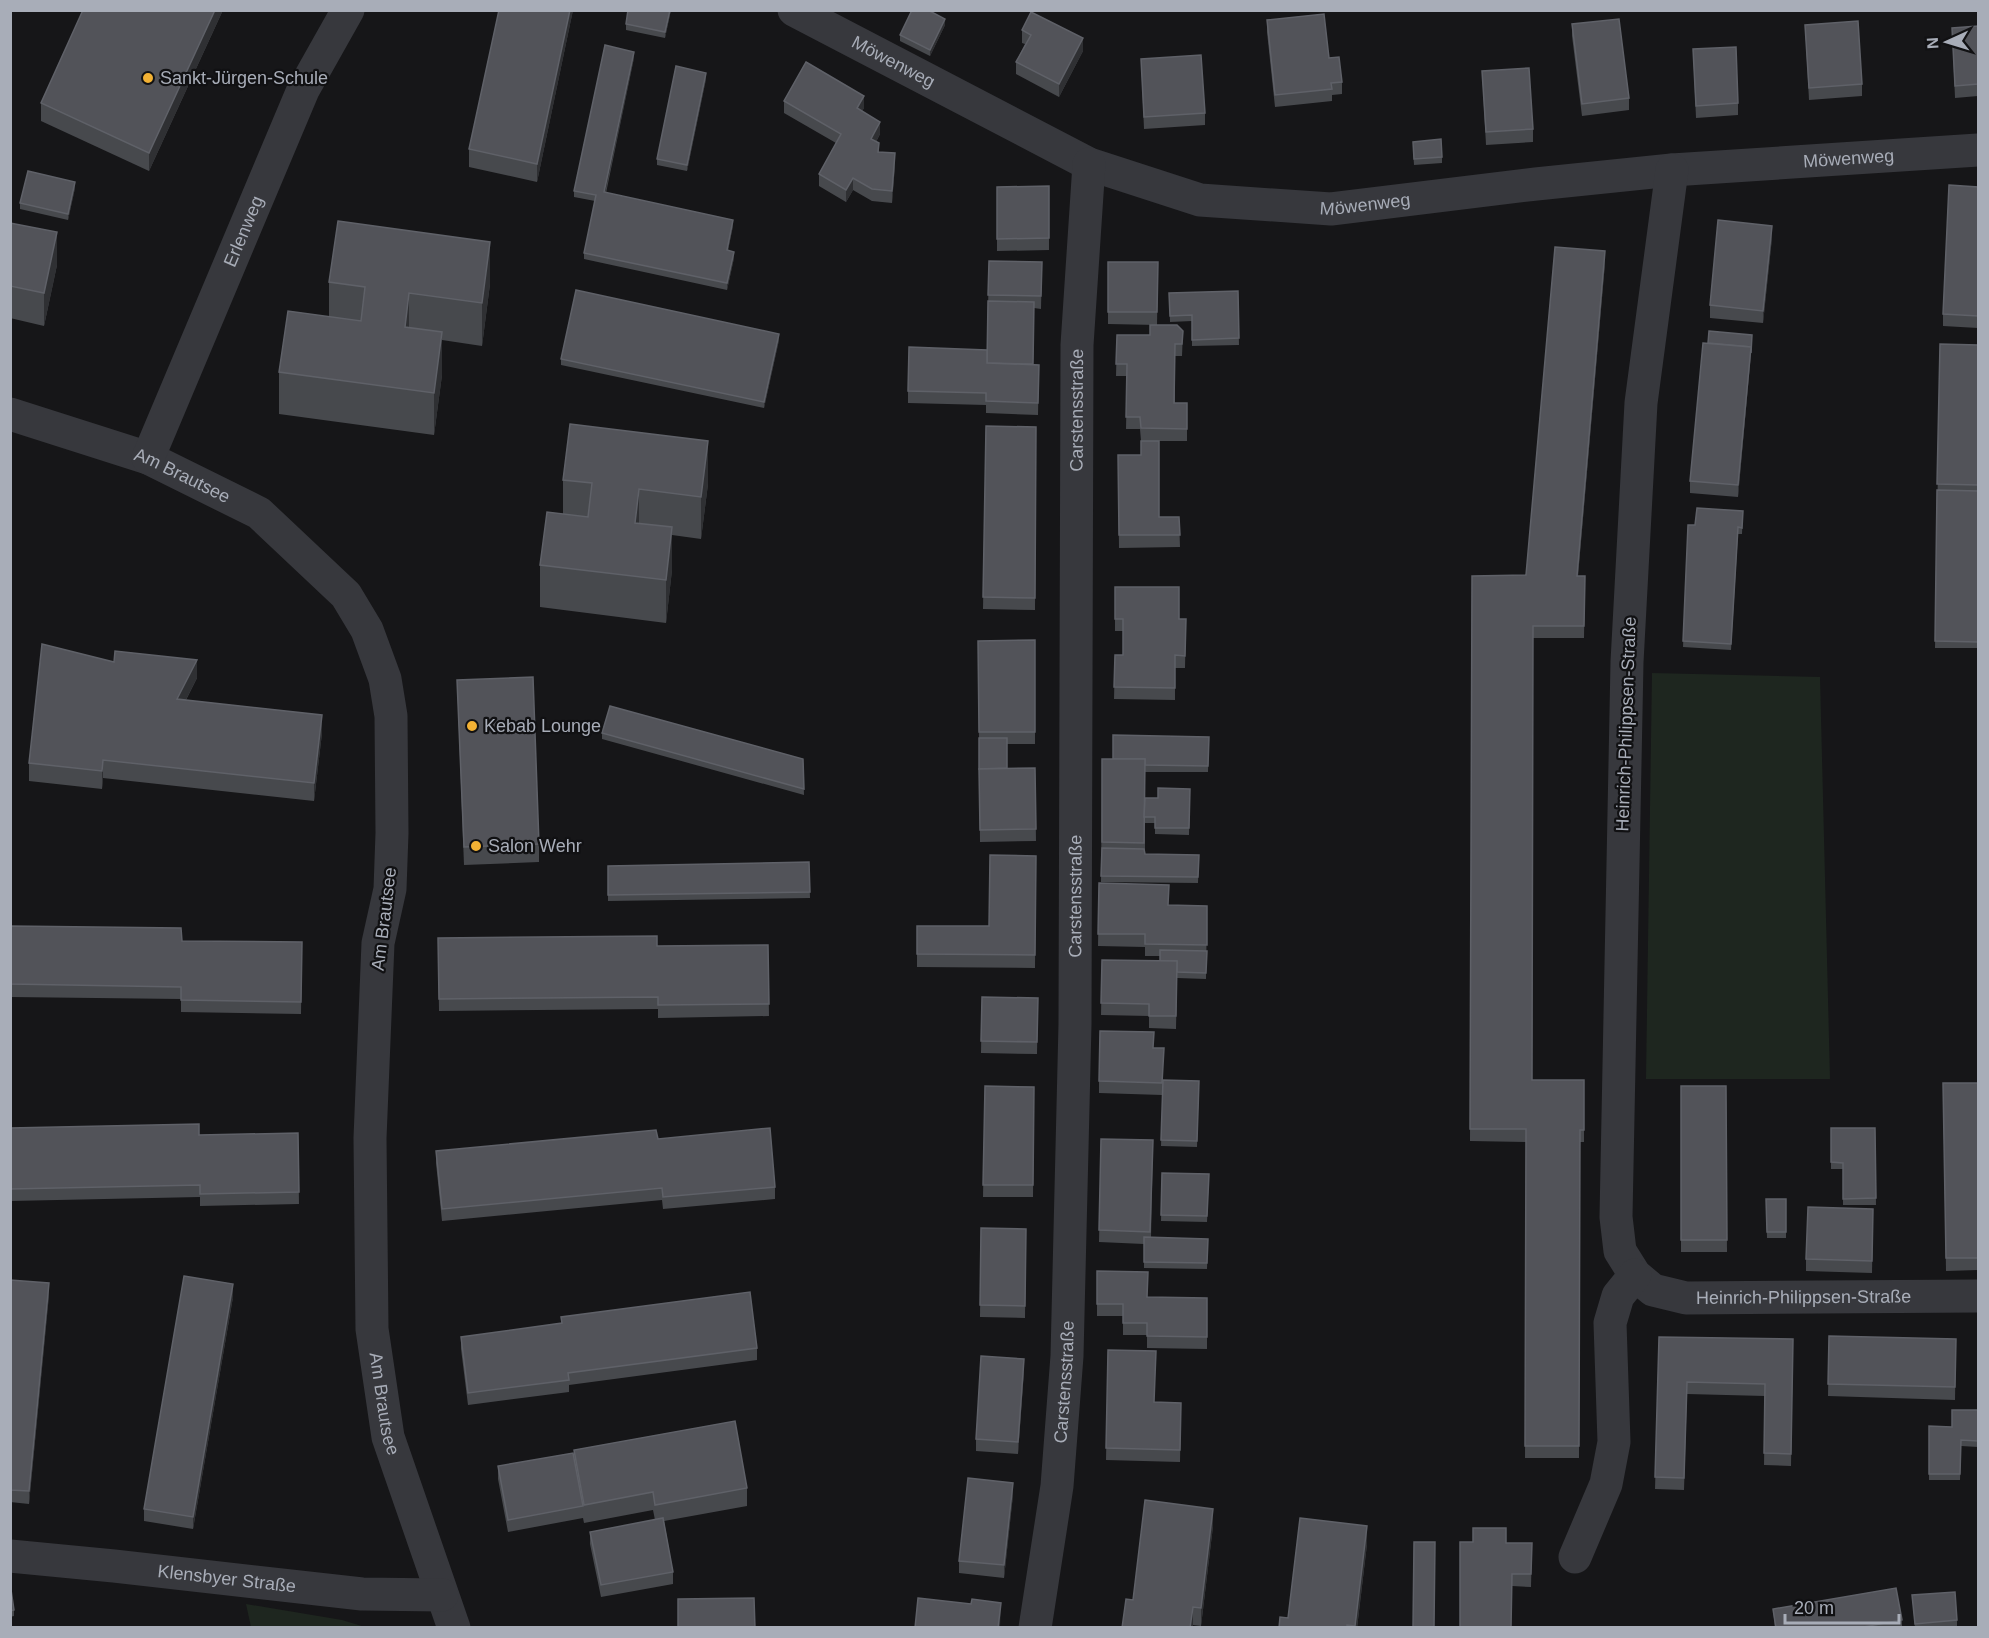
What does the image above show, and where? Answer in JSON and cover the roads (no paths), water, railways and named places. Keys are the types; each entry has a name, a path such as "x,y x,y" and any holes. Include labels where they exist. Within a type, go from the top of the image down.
{"street":[{"name":"Erlenweg","path":"148,458 303,90 348,10"},
{"name":"Möwenweg","path":"794,10 1089,164 1200,200 1331,209 1672,170 1978,150"},
{"name":"Carstensstraße","path":"1035,1628 1057,1486 1068,1356 1075,1024 1077,345 1089,164"},
{"name":"Heinrich-Philippsen-Straße","path":"1672,170 1641,403 1627,663 1616,1216 1620,1251 1635,1275 1653,1290 1686,1298 1978,1296"},
{"name":"Am Brautsee","path":"10,414 148,458 259,513 346,595 367,630 385,679 391,716 392,833 390,889 378,943 370,1138 372,1329 388,1437 454,1628"},
{"path":"1575,1557 1606,1484 1614,1442 1610,1323 1618,1296 1635,1275"},
{"name":"Klensbyer Straße","path":"10,1556 362,1594 442,1595"}],"place":[{"name":"Sankt-Jürgen-Schule","path":"148,78"},
{"name":"Kebab Lounge","path":"472,726"},
{"name":"Salon Wehr","path":"476,846"}]}
